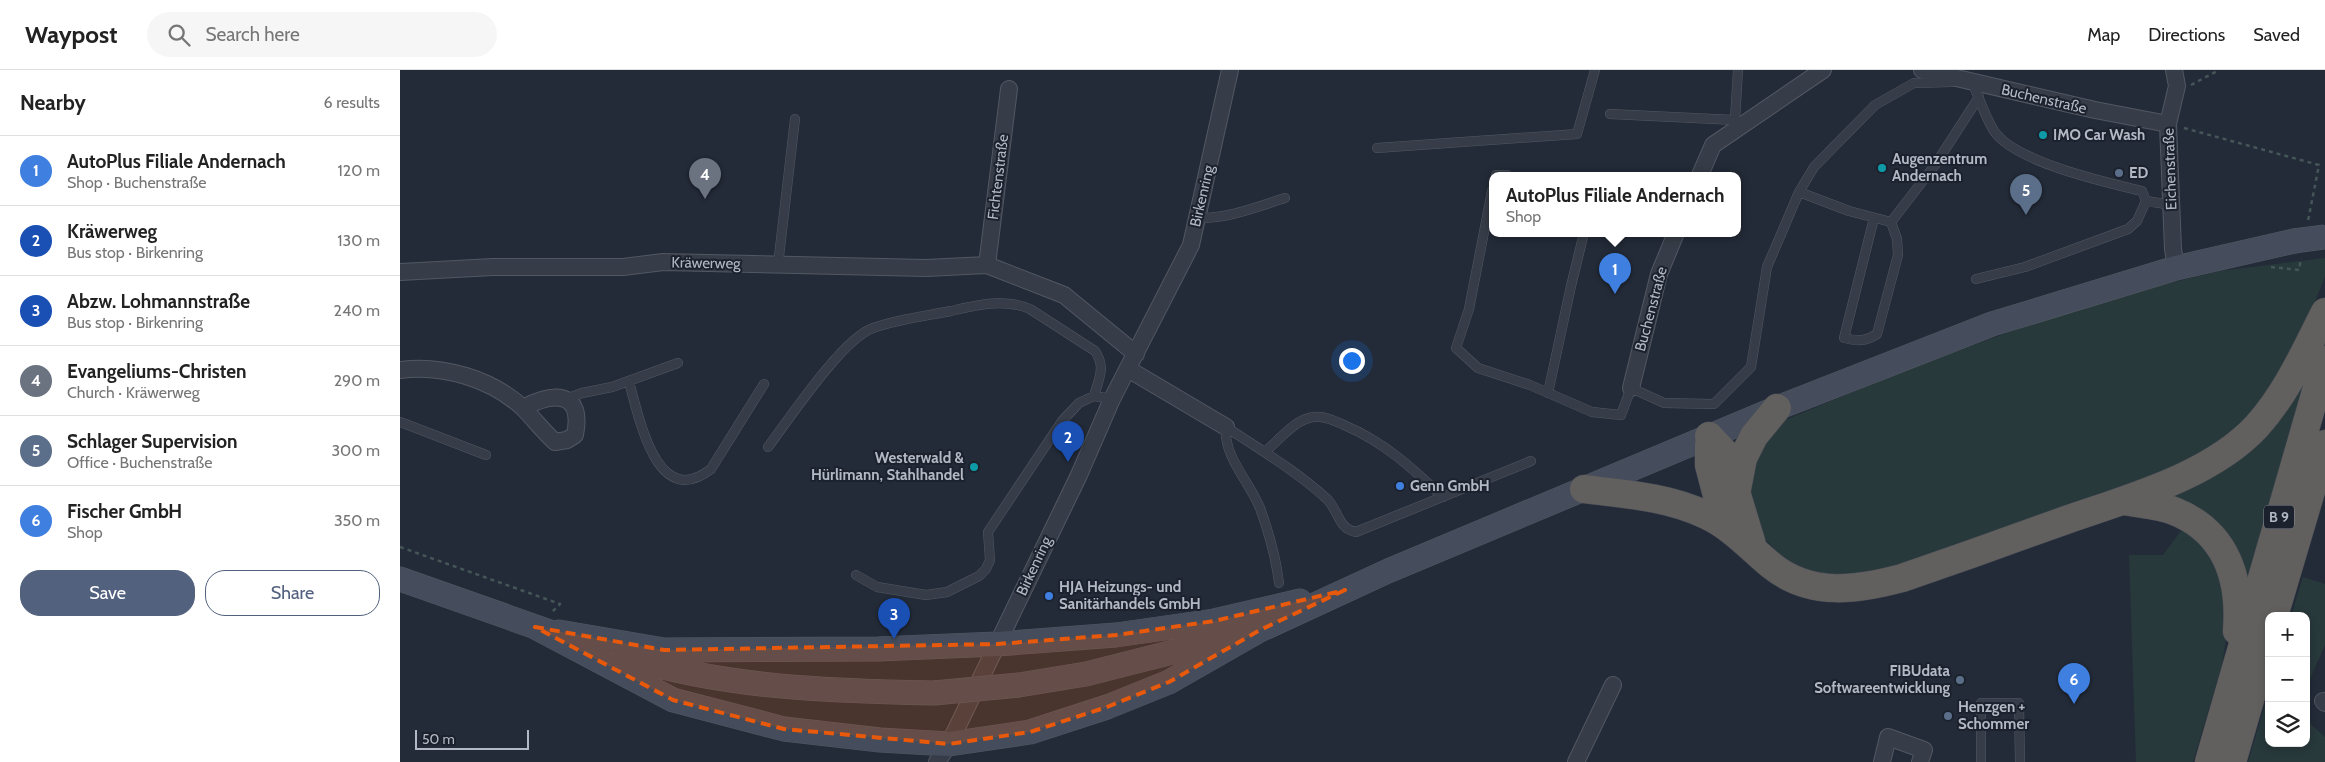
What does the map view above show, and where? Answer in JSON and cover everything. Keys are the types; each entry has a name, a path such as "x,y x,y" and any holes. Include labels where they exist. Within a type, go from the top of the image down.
{"highway":[{"path":"1584,489 1653,498 1706,515 1725,526 1772,566 1790,578 1814,587 1841,590 1868,587 1902,578 2124,501 2197,469 2237,445 2258,425 2289,382 2325,312"},
{"name":"B 9","path":"2209,762 2325,360"},
{"path":"1736,490 1743,458 1754,436 1777,408"},
{"path":"1709,436 1724,452 1753,548"},
{"path":"1709,436 1709,464 1725,526"},
{"name":"B 9","path":"2275,612 2325,444"},
{"path":"2124,501 2173,510 2201,525 2219,544 2234,576 2238,609 2233,674"},
{"path":"2232,762 2265,648"}],"main road":[{"path":"535,627 673,700 784,729 880,740 943,753 1030,732 1107,707 1169,682 1260,630 1345,590 1777,408 1992,324 2176,268 2298,246 2317,230"},
{"path":"400,580 535,627 658,666 736,680 824,690 934,693 1019,685 1086,674 1260,630"},
{"path":"535,627 664,650 878,648 997,644 1116,635 1214,621 1345,590"}],"street":[{"name":"Birkenring","path":"943,753 997,644 1112,399 1190,244 1230,70"},
{"path":"1701,172 1713,145 1823,70"},
{"name":"Buchenstraße","path":"1922,70 1975,89 2168,124"},
{"name":"Eichenstraße","path":"2174,70 2177,86 2168,124 2173,249 2176,268"},
{"name":"Fichtenstraße","path":"987,265 1009,89"},
{"name":"Buchenstraße","path":"1631,388 1658,274 1674,237"},
{"name":"Kräwerweg","path":"400,272 493,267 623,266 663,262 926,268 987,265 1064,295 1136,354"},
{"path":"400,370 416,368 461,374 495,389 522,408 542,431 555,442 567,440 575,434 578,419 575,406 566,399 557,397 539,399 522,408"},
{"path":"1128,369 1226,427"},
{"path":"1576,762 1613,685"},
{"path":"1882,762 1888,737 1924,750 1921,762"}],"lane":[{"path":"1377,148 1577,134 1595,70"},
{"path":"1610,114 1735,120 1738,70"},
{"path":"1489,206 1469,308 1456,348 1478,368 1548,393 1592,412 1621,415 1631,388 1664,403 1714,404 1751,368 1767,267 1799,192 1814,167 1875,105 1914,83 1975,89"},
{"path":"1975,89 1995,132 2023,155 2098,180 2142,191 2146,201 2137,221 2128,229 2025,267 1976,279"},
{"path":"1891,222 1935,165 1975,89"},
{"path":"778,265 795,119"},
{"path":"1799,192 1849,211 1891,222"},
{"path":"1197,218 1214,218 1234,214 1285,198"},
{"path":"2146,201 2172,205"},
{"path":"1874,218 1844,338 1858,341 1868,340 1877,334 1898,255 1897,239 1891,222"},
{"path":"1548,393 1583,237"},
{"path":"768,447 834,361 851,342 871,328 980,305 1006,302 1018,304 1050,322 1094,351 1101,361 1101,374 1094,396"},
{"path":"566,399 628,382 678,363"},
{"path":"628,382 650,453 658,465 668,474 681,479 701,477 711,470 764,384"},
{"path":"856,576 877,587 926,595 947,592 979,576 986,569 990,560 988,532 1062,421 1079,403 1094,396 1112,399"},
{"path":"1265,452 1303,420 1314,417 1330,418 1364,434 1396,454 1443,497"},
{"path":"400,422 486,455"},
{"path":"1279,583 1275,553 1259,506 1230,452 1225,439 1226,427 1293,471 1330,502 1343,526 1348,531 1356,532 1531,461"},
{"path":"1981,762 1981,703 2019,702 2020,762"}],"path":[{"path":"2177,86 2195,84 2219,70"},
{"path":"2168,124 2319,165 2317,230"},
{"path":"2270,266 2299,270 2298,246"},
{"path":"400,547 560,604 535,627"}],"highlighted area":[{"path":"1345,590 1260,630 1169,682 1107,707 1030,732 949,744 784,729 673,700 535,627 664,650 997,644 1116,635 1214,621"}],"shaded area":[{"path":"2325,258 2325,276 2302,335 2251,420 2190,465 1858,579 1809,573 1788,563 1759,533 1750,507 1752,458 1763,440 1785,420 1913,367 2034,323 2141,290 2220,271"},
{"path":"2315,351 2248,590 2241,572 2152,499 2200,474"},
{"path":"2186,524 2212,547 2230,613 2222,665 2193,762 2136,762 2129,555 2163,555"},
{"path":"2303,577 2325,584 2325,645 2310,679 2310,612 2292,612"},
{"path":"2265,705 2265,747 2310,747 2310,724 2325,737 2325,762 2248,762"}],"place":[{"name":"IMO Car Wash","path":"2043,135"},
{"name":"Augenzentrum Andernach","path":"1882,168"},
{"name":"ED","path":"2119,173"},
{"name":"Evangeliums-Christen","path":"705,199"},
{"name":"Schlager Supervision","path":"2026,215"},
{"name":"AutoPlus Filiale Andernach","path":"1615,294"},
{"name":"Kräwerweg","path":"1068,462"},
{"name":"Westerwald & Hürlimann, Stahlhandel","path":"974,467"},
{"name":"Genn GmbH","path":"1400,486"},
{"name":"HJA Heizungs- und Sanitärhandels GmbH","path":"1049,596"},
{"name":"Abzw. Lohmannstraße","path":"894,639"},
{"name":"FIBUdata Softwareentwicklung","path":"1960,680"},
{"name":"Fischer GmbH","path":"2074,704"},
{"name":"Henzgen + Schommer","path":"1948,716"}]}
